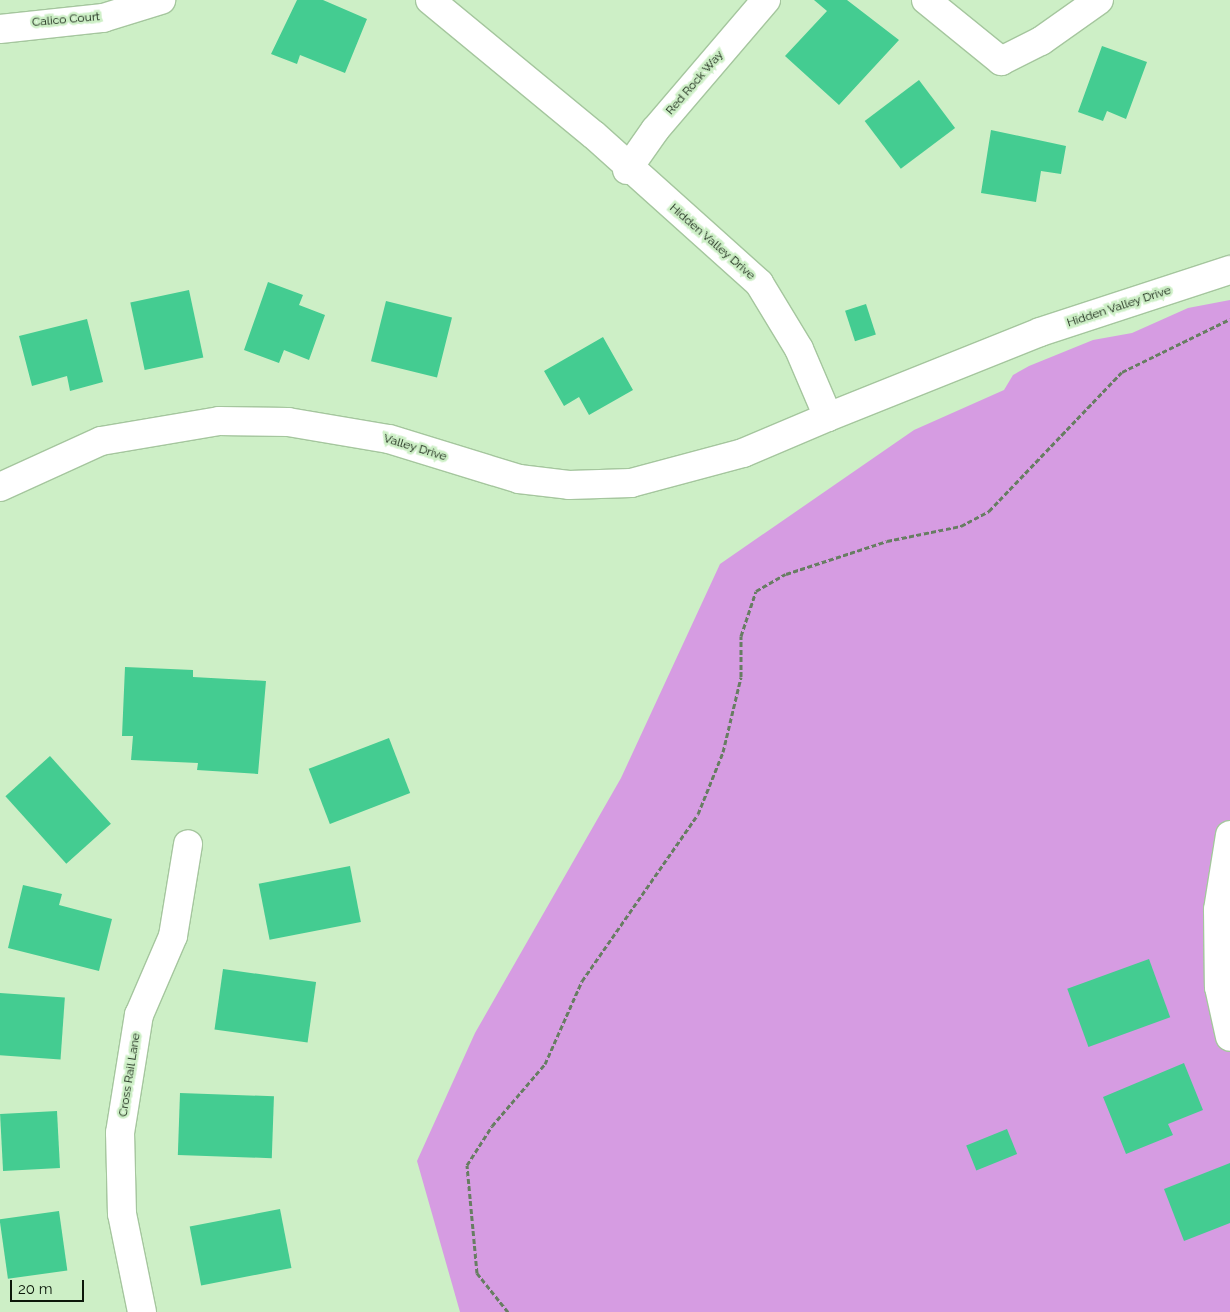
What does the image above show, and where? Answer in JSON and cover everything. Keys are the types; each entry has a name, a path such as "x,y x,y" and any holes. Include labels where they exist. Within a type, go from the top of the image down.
{"street":[{"name":"Calico Court","path":"0,29 104,18 161,0"},
{"name":"Hidden Valley Drive","path":"430,0 594,135 627,170 759,283 799,349 828,417 1040,332 1230,270"},
{"name":"Red Rock Way","path":"627,170 656,130 766,0"},
{"path":"926,0 1001,61 1041,41 1098,0"},
{"name":"Valley Drive","path":"0,487 101,441 219,421 288,422 390,439 519,479 568,484 631,483 743,453 828,417"},
{"path":"1230,835 1218,910 1219,987 1230,1037"},
{"name":"Cross Rail Lane","path":"142,1312 122,1214 120,1133 139,1015 173,936 188,844"}],"path":[{"path":"508,1312 476,1273 467,1165 492,1126 545,1064 582,981 698,814 723,752 741,677 741,636 756,592 786,574 887,541 961,526 989,511 1122,372 1230,319"}],"shaded area":[{"path":"1230,300 1230,1312 460,1312 417,1161 475,1033 621,778 720,564 914,430 1004,390 1013,375 1029,366 1093,340 1132,333 1188,308"}],"building":[{"path":"297,0 323,0 367,19 345,73 300,55 297,64 271,54"},
{"path":"814,0 847,0 899,40 839,105 785,56 827,11"},
{"path":"1102,46 1147,62 1126,119 1107,111 1103,121 1078,112"},
{"path":"919,80 955,128 901,169 865,121"},
{"path":"991,130 1066,146 1061,174 1041,171 1036,202 981,193"},
{"path":"268,282 303,295 299,305 325,315 309,360 284,350 279,363 244,350"},
{"path":"189,290 203,357 145,370 130,302"},
{"path":"386,301 452,317 437,378 371,361"},
{"path":"866,304 876,334 855,341 845,311"},
{"path":"87,319 103,382 70,391 67,376 32,386 19,336"},
{"path":"603,337 633,390 589,415 579,397 564,406 544,371"},
{"path":"125,667 193,670 193,677 266,681 258,774 197,770 198,763 131,760 133,736 122,736"},
{"path":"389,738 410,793 330,824 309,769"},
{"path":"50,756 111,824 66,864 5,796"},
{"path":"350,866 361,922 270,940 259,884"},
{"path":"23,885 62,894 59,905 112,919 99,971 8,948"},
{"path":"1149,959 1170,1017 1088,1047 1067,989"},
{"path":"223,969 316,982 308,1042 215,1029"},
{"path":"0,993 65,998 61,1059 0,1055"},
{"path":"1184,1063 1203,1110 1168,1124 1173,1135 1126,1154 1103,1097"},
{"path":"180,1093 274,1096 272,1158 178,1155"},
{"path":"57,1111 60,1168 3,1171 0,1114"},
{"path":"1007,1129 1017,1154 976,1171 966,1145"},
{"path":"1230,1163 1230,1223 1184,1241 1164,1189"},
{"path":"280,1209 291,1268 201,1285 190,1227"},
{"path":"59,1211 67,1270 8,1279 0,1219"}]}
